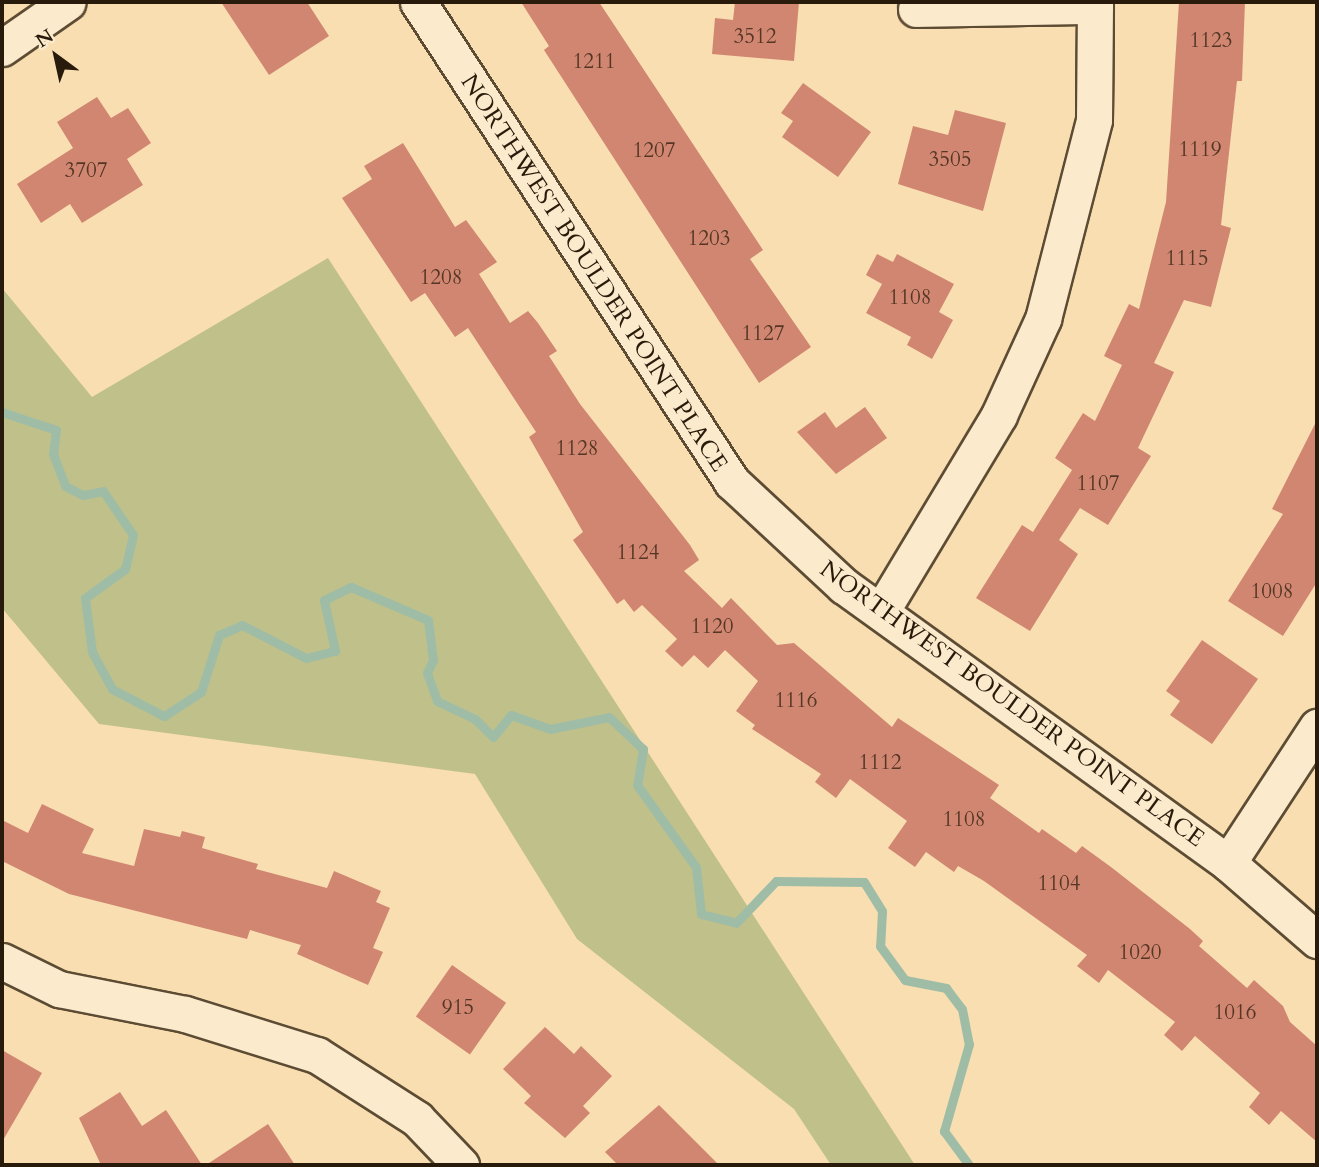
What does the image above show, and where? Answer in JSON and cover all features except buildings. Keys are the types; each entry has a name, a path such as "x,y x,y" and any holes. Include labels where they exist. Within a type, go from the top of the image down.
{"street":[{"path":"2,48 68,2"},
{"name":"NORTHWEST BOULDER POINT PLACE","path":"418,2 732,482 844,586 882,610 1228,863 1317,940"},
{"path":"882,610 999,415 1043,319 1094,120 1095,4 916,9"},
{"path":"1228,863 1317,727"},
{"path":"2,961 59,989 185,1014 317,1055 417,1119 461,1165"}],"green space":[{"path":"328,258 915,1165 831,1165 794,1109 577,939 475,774 99,724 2,608 2,288 92,397"}],"waterway":[{"path":"2,412 56,430 53,454 65,486 83,495 103,491 133,535 125,569 85,598 92,652 112,689 164,716 201,692 219,635 242,625 306,658 335,651 324,600 351,587 428,620 433,660 427,673 437,701 475,719 493,737 511,715 550,729 609,717 643,749 637,785 696,867 701,914 736,923 776,881 864,882 882,911 880,946 905,980 946,988 962,1009 969,1044 944,1131 969,1165"}]}
